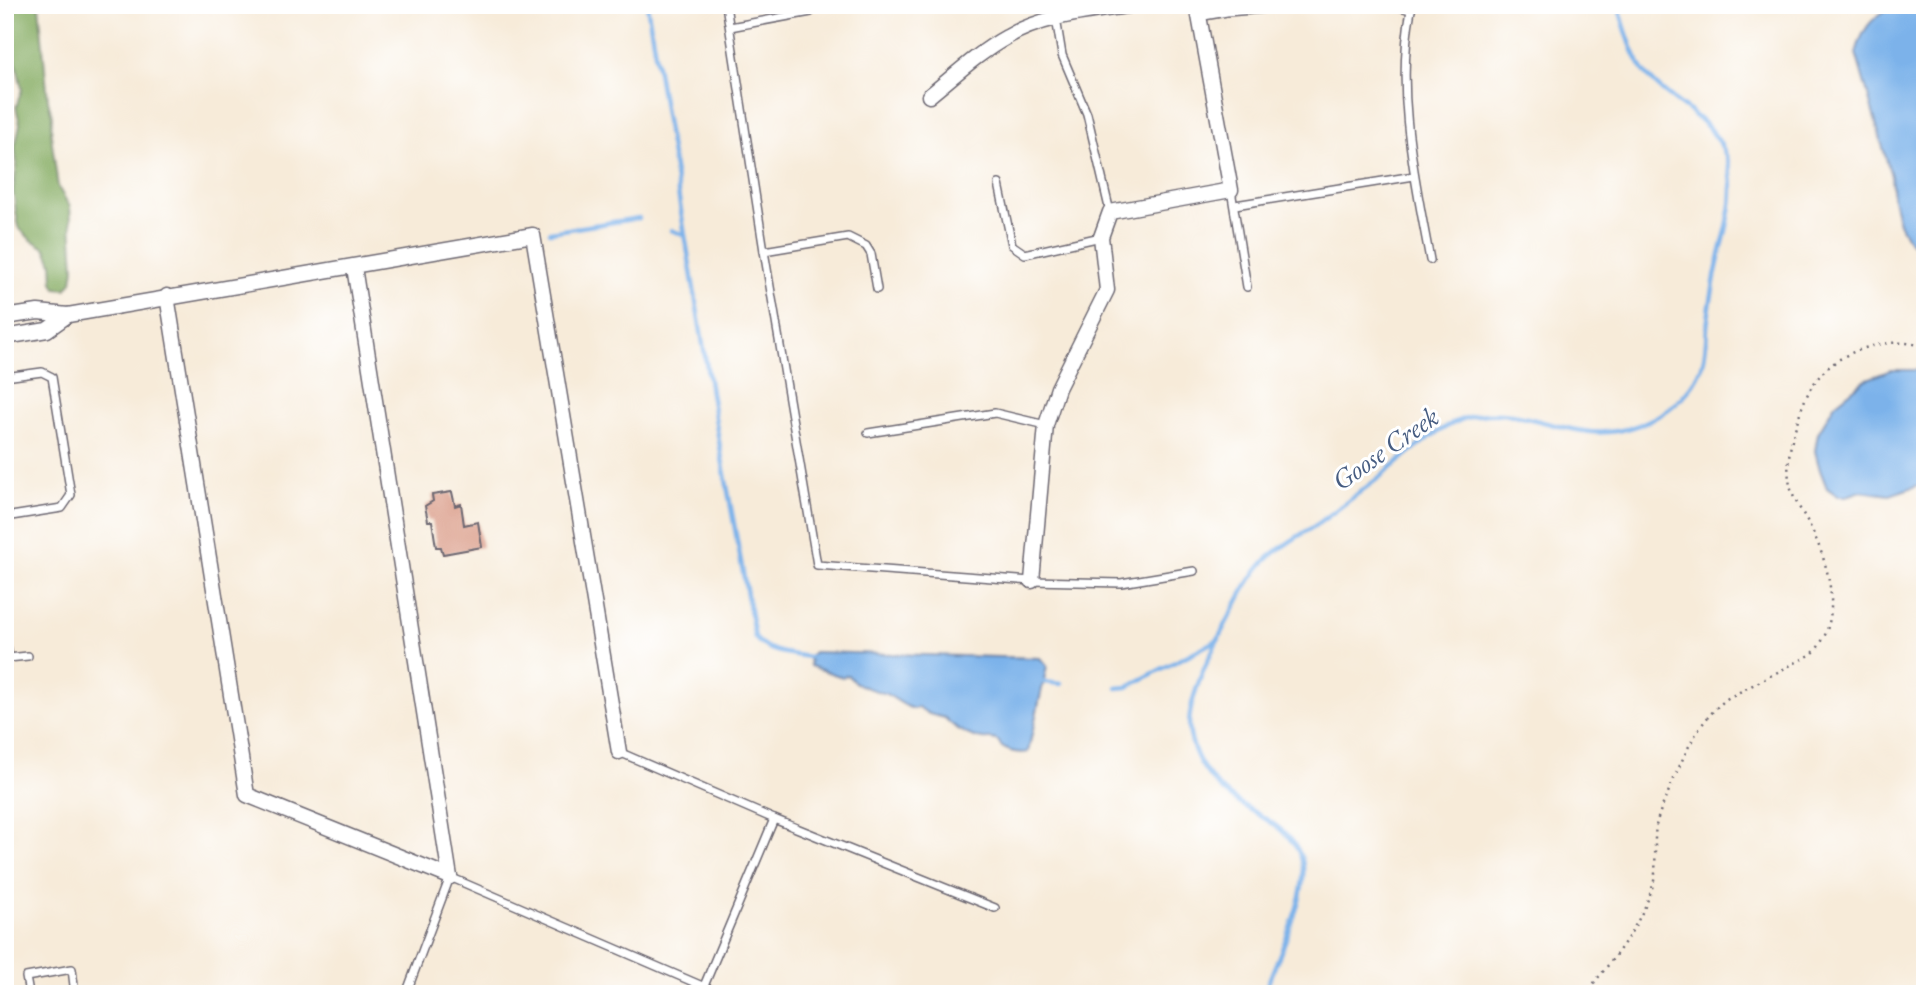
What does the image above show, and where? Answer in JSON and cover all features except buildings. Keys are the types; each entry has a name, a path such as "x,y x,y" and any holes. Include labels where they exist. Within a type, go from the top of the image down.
{"street":[{"path":"929,96 986,49 1008,35 1056,18 1133,5"},
{"path":"1032,581 1046,425 1058,388 1107,290 1101,237 1110,212 1231,190 1198,11"},
{"path":"5,317 38,312 68,315 534,235 619,752"},
{"path":"354,267 450,877"},
{"path":"167,296 247,796 450,877"},
{"path":"5,337 47,330 68,315"}],"lane":[{"path":"726,5 817,565 1032,581 1121,583 1194,571"},
{"path":"1198,11 1227,12 1312,5"},
{"path":"1392,5 1413,7 1404,44 1406,110 1414,176 1430,260"},
{"path":"730,27 811,12"},
{"path":"1056,18 1062,55 1087,114 1110,212"},
{"path":"1235,205 1414,176"},
{"path":"999,184 1012,245 1025,254 1101,237"},
{"path":"1231,190 1247,287"},
{"path":"764,251 848,237 866,246 871,254 877,289"},
{"path":"5,377 42,372 52,377 71,495 62,508 5,517"},
{"path":"867,433 995,413 1046,425"},
{"path":"5,633 7,659 28,656"},
{"path":"619,752 774,819 995,908"},
{"path":"704,986 774,819"},
{"path":"406,994 450,877 721,994"},
{"path":"29,994 26,977 72,969 75,994"}],"path":[{"path":"1585,994 1620,951 1648,898 1654,882 1657,825 1693,736 1722,702 1812,654 1826,634 1832,598 1828,577 1811,528 1790,488 1788,471 1792,442 1805,398 1822,372 1858,350 1891,342 1925,346"}],"green space":[{"path":"12,5 39,5 58,187 70,207 74,268 72,282 66,289 56,288 53,282 52,263 46,249 19,228 13,190 17,165 15,147 20,124 16,107 22,89 14,53"}],"water":[{"path":"1891,7 1925,7 1925,256 1908,240 1899,223 1891,176 1856,53 1868,26"},
{"path":"1891,370 1925,370 1925,483 1890,495 1861,491 1838,496 1827,488 1820,470 1815,451 1818,433 1835,404 1865,380"},
{"path":"814,652 1040,658 1047,666 1028,752 1011,751 995,740 973,736 945,718 929,714 918,707 910,708 888,695 861,685 848,675 842,677 810,666 809,657"}],"waterway":[{"path":"647,5 721,453 755,638 773,650 809,657"},
{"name":"Goose Creek","path":"1264,994 1297,906 1302,887 1301,857 1285,833 1234,800 1217,785 1197,757 1189,721 1204,669 1253,576 1278,550 1319,523 1451,424 1478,415 1505,414 1583,431 1618,431 1652,419 1668,410 1693,384 1701,369 1715,277 1729,218 1731,173 1727,158 1711,130 1654,83 1639,64 1618,5"},
{"path":"550,232 639,218"},
{"path":"671,230 684,235"},
{"path":"1117,688 1127,687 1219,639"},
{"path":"1044,682 1061,684"}]}
